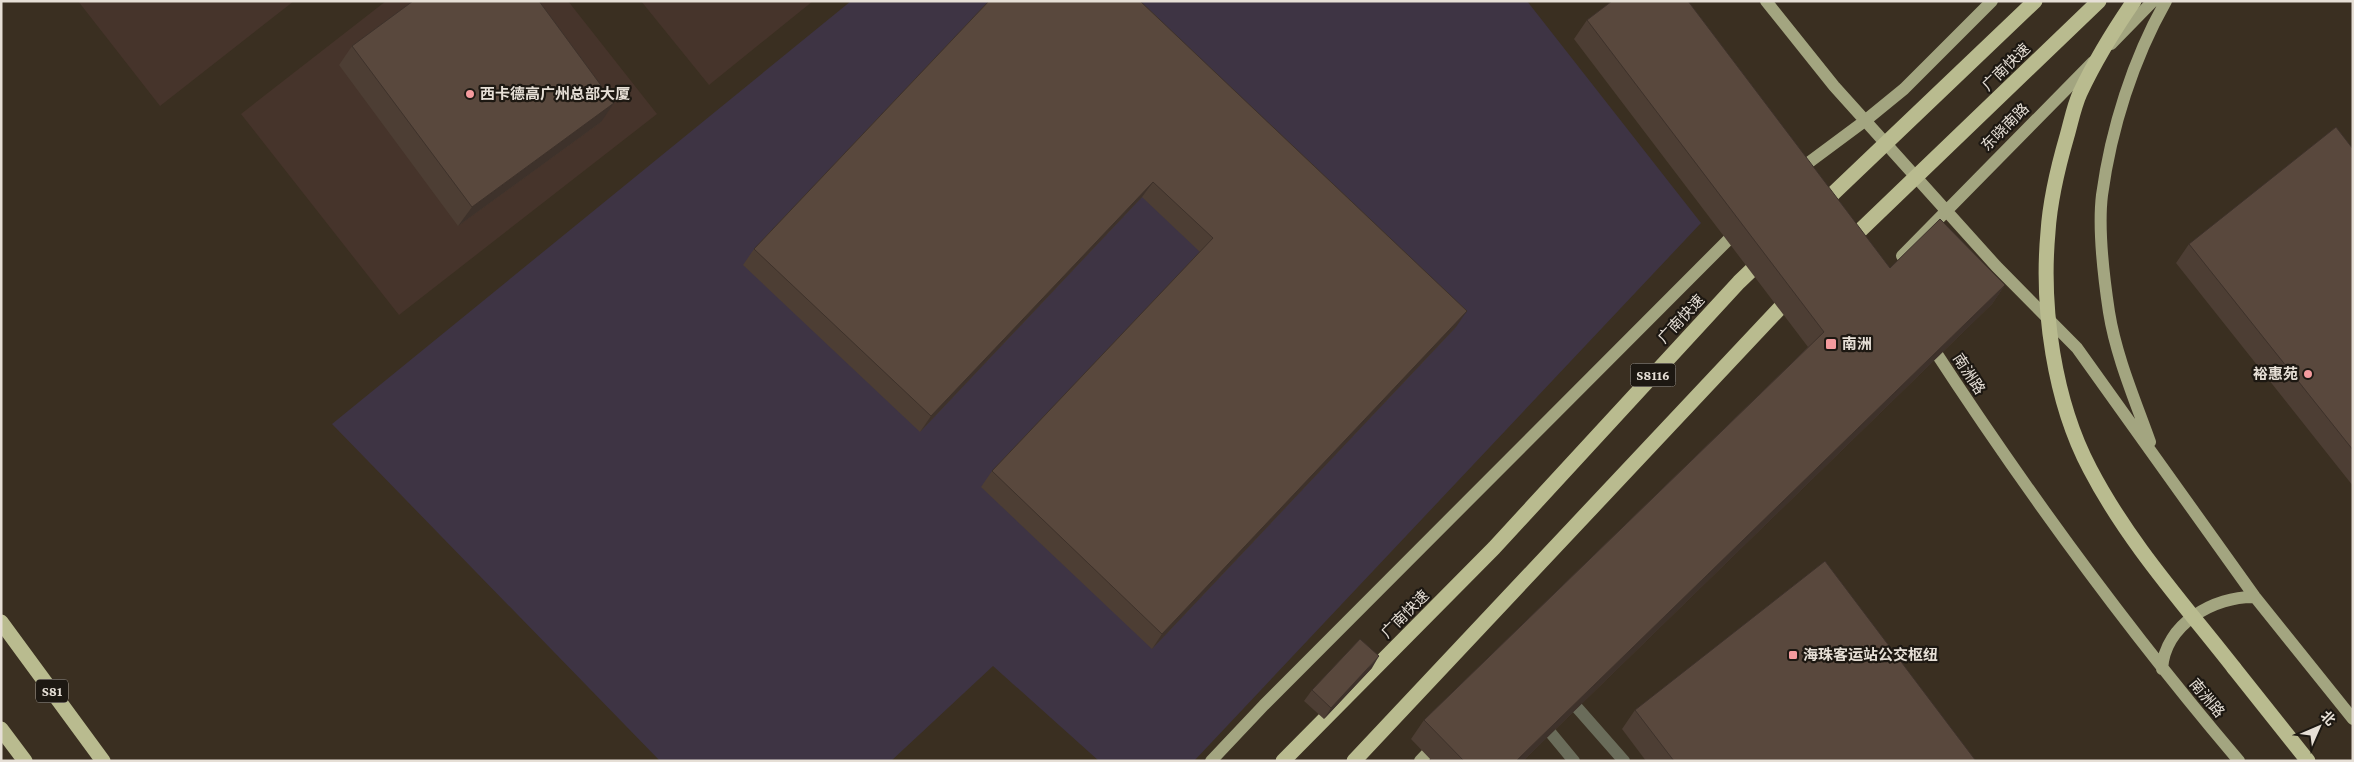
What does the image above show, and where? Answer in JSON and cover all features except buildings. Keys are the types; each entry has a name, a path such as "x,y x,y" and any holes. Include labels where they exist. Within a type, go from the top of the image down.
{"highway":[{"name":"广南快速","path":"1811,214 2035,1"},
{"name":"广南快速","path":"1838,252 2099,1"},
{"path":"2134,1 2118,24 2080,94 2059,163 2048,232 2049,327 2062,390 2073,431 2089,468 2137,546 2308,761"},
{"name":"广南快速","path":"1283,761 1494,548 1739,282 1775,248"},
{"name":"S8116","path":"1354,761 1528,578 1773,314 1802,287"},
{"name":"S81","path":"1,622 103,761"},
{"path":"1,729 25,761"}],"main road":[{"path":"1766,1 1814,62 2002,272 2076,348 2255,597 2353,719"},
{"path":"1786,182 1800,168 1866,120 1904,88 1992,1"},
{"name":"东晓南路","path":"1896,264 1947,209 2153,1"},
{"path":"2156,458 2126,375 2109,314 2102,256 2102,196 2118,119 2153,24 2166,1"},
{"path":"1818,192 1836,215"},
{"path":"1212,761 1264,705 1751,218"},
{"path":"1847,230 1859,246"},
{"name":"南洲路","path":"1920,336 2043,511 2162,669 2239,761"},
{"path":"2162,669 2162,660 2173,638 2191,619 2214,603 2224,600 2255,597"},
{"path":"1420,761 1448,732"}],"lane":[{"path":"1563,691 1624,761"},
{"path":"1538,718 1574,761"}],"shaded area":[{"path":"78,1 294,1 160,106"},
{"path":"386,1 568,1 657,114 399,315 241,114"},
{"path":"641,1 813,1 709,85"},
{"path":"851,1 1527,1 1701,223 1194,761 1099,761 993,666 891,761 660,761 332,424"}],"place":[{"name":"西卡德高广州总部大厦","path":"470,94"},
{"name":"南洲","path":"1831,344"},
{"name":"裕惠苑","path":"2308,374"},
{"name":"海珠客运站公交枢纽","path":"1793,655"}]}
